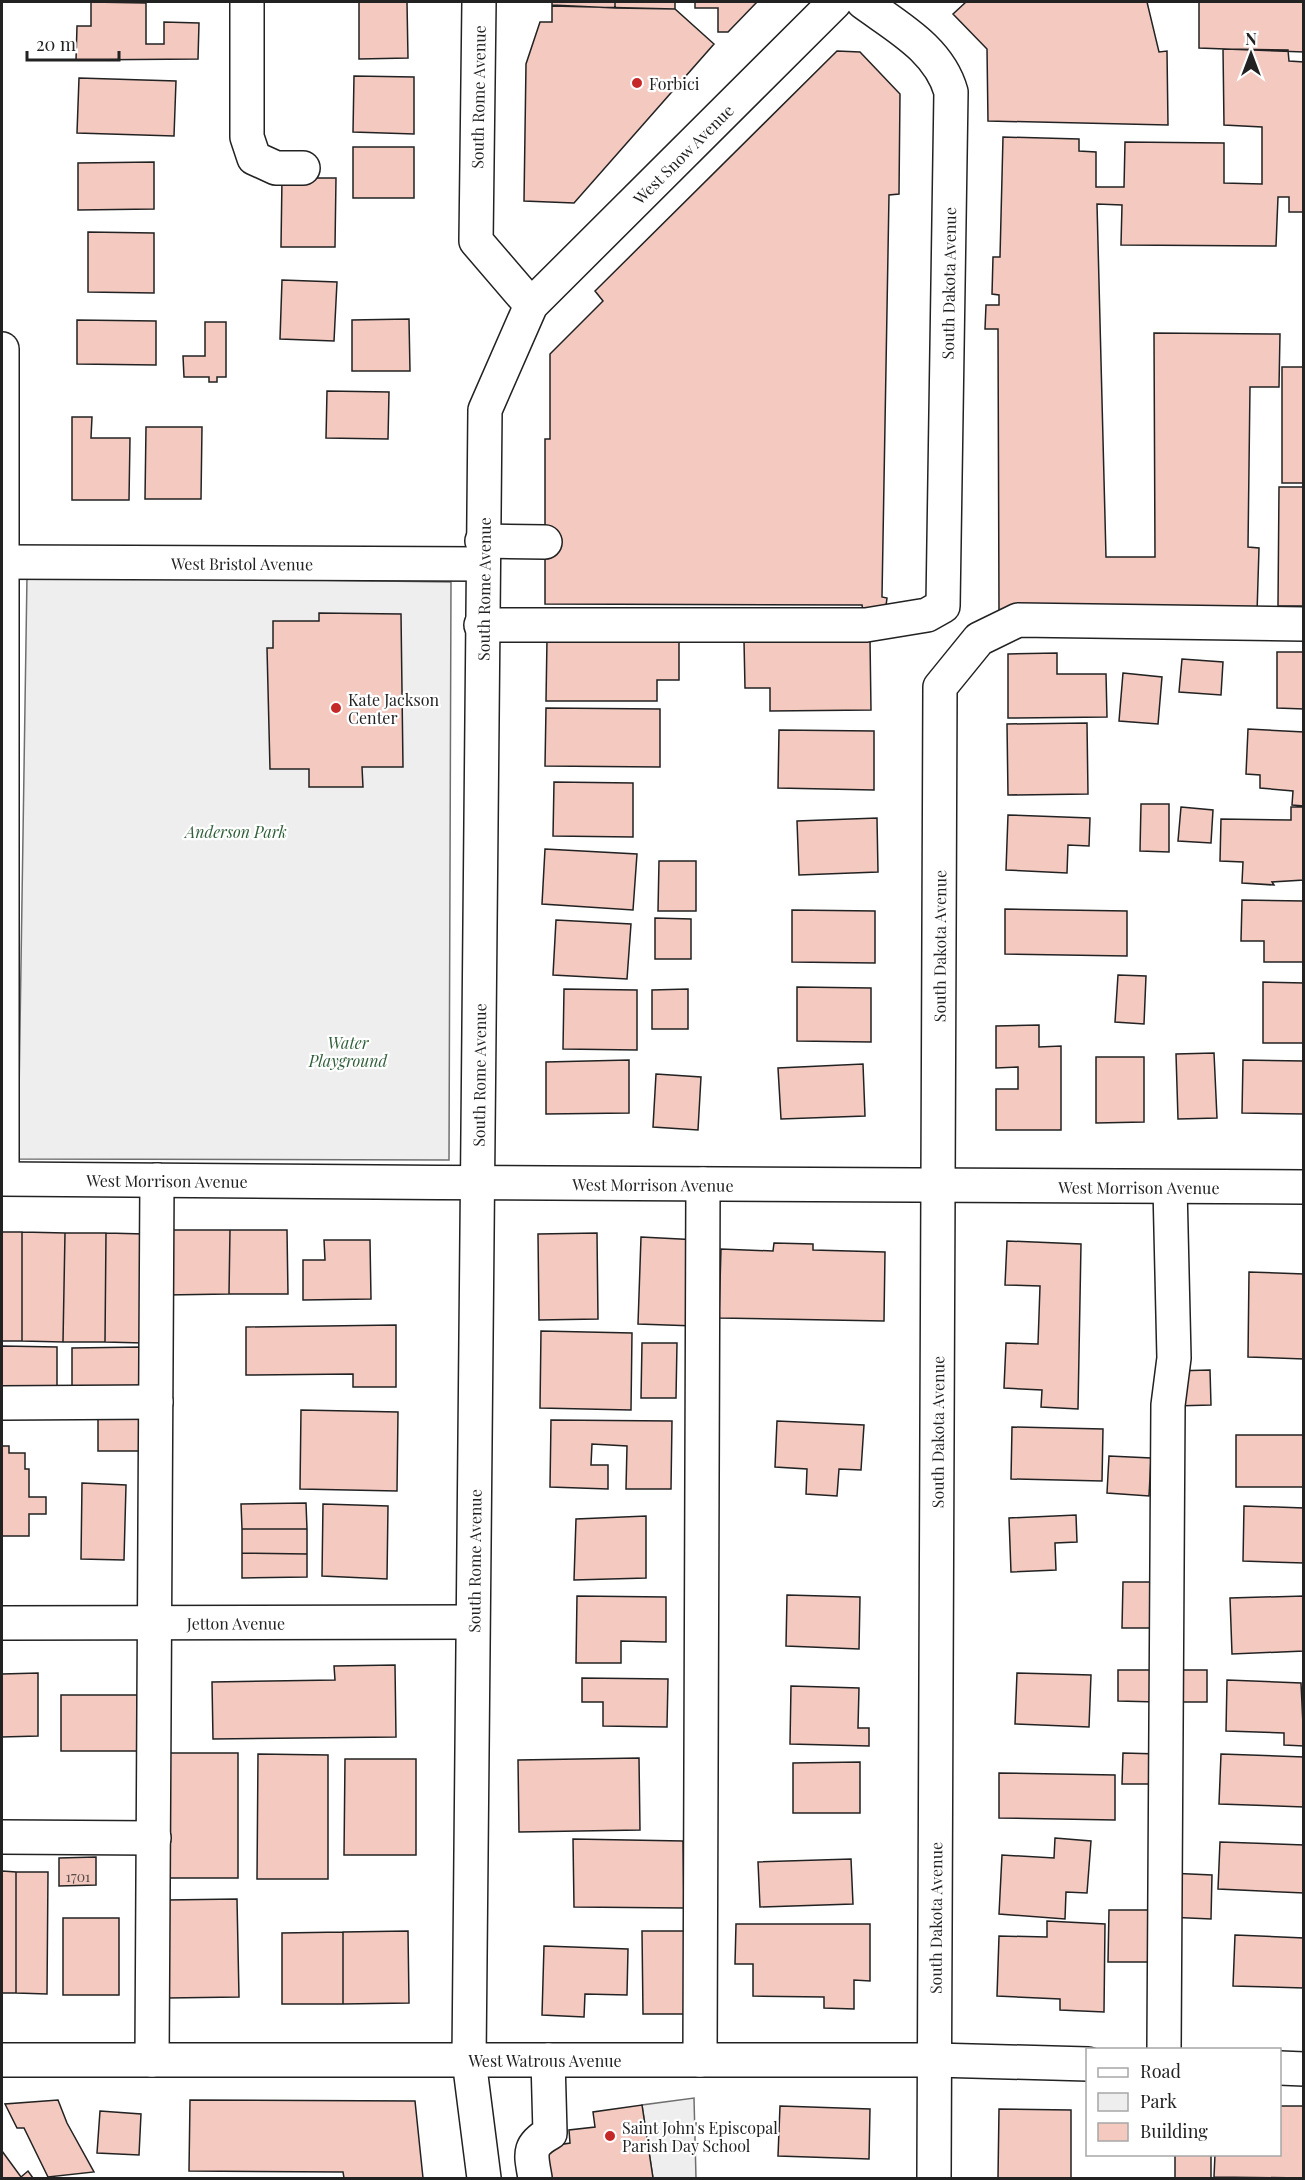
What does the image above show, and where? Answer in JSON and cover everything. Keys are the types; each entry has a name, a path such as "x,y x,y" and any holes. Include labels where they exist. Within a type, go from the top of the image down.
{"street":[{"path":"247,2 247,137 254,158 276,168 303,168"},
{"name":"South Rome Avenue","path":"479,2 476,241 531,305 485,410 481,625 469,2060 484,2178"},
{"name":"West Snow Avenue","path":"531,305 835,2"},
{"name":"South Dakota Avenue","path":"481,625 866,625 927,615 943,606 941,565 951,92 946,72 925,48 863,2"},
{"path":"2,349 2,1163"},
{"name":"West Bristol Avenue","path":"2,562 482,552 544,542"},
{"name":"South Dakota Avenue","path":"934,2178 936,1188 940,687 979,639 1018,620 1304,624"},
{"name":"West Morrison Avenue","path":"2,1179 477,1181 936,1188 1304,1187"},
{"path":"152,2060 157,1180"},
{"path":"699,2060 703,1184"},
{"path":"1164,2048 1168,1405 1174,1358 1170,1187"},
{"path":"2,1402 156,1402"},
{"name":"Jetton Avenue","path":"2,1623 472,1622"},
{"path":"2,1837 154,1839"},
{"name":"West Watrous Avenue","path":"2,2060 935,2060 1086,2064"},
{"path":"535,2178 531,2151 537,2140 550,2133 548,2060"},
{"path":"1281,2068 1304,2069"}],"green space":[{"name":"Anderson Park","path":"27,576 451,582 449,1160 18,1159"},
{"path":"694,2098 696,2178 653,2178 642,2105"}],"building":[{"path":"91,2 146,3 146,44 164,44 164,22 199,23 198,59 76,60 77,26 91,26"},
{"path":"359,2 407,2 408,58 359,59"},
{"path":"552,2 615,2 615,8 552,5"},
{"path":"615,2 675,2 675,9 615,8"},
{"path":"695,2 757,2 728,32 718,32 718,8 695,8"},
{"path":"966,2 1147,2 1159,52 1167,51 1168,125 988,121 987,49 953,14"},
{"path":"1199,2 1304,2 1304,52 1199,48"},
{"path":"552,6 675,9 714,44 574,203 524,201 526,64 540,22 552,22"},
{"path":"1223,49 1288,50 1289,61 1304,62 1304,212 1289,212 1289,197 1278,197 1276,246 1121,245 1122,205 1097,204 1106,557 1155,557 1154,333 1280,334 1279,387 1250,387 1248,547 1259,548 1257,613 999,611 998,329 985,329 986,305 999,305 999,295 992,294 993,257 1000,257 1003,137 1079,139 1079,151 1096,152 1096,187 1124,187 1125,142 1224,143 1224,183 1262,184 1262,127 1224,125"},
{"path":"837,51 860,52 900,94 899,194 889,195 882,597 887,598 885,613 863,612 862,605 545,604 545,439 550,439 550,354 603,301 595,291"},
{"path":"354,76 414,77 414,134 353,132"},
{"path":"79,78 176,81 174,136 77,133"},
{"path":"353,147 414,147 414,198 353,198"},
{"path":"154,162 154,209 78,210 78,163"},
{"path":"282,178 336,178 335,247 281,247"},
{"path":"88,232 154,233 154,293 88,292"},
{"path":"282,280 337,282 334,341 280,339"},
{"path":"409,319 410,371 352,371 352,320"},
{"path":"77,320 156,321 156,365 77,364"},
{"path":"205,322 226,322 226,377 217,377 217,382 209,382 209,377 184,377 183,356 205,356"},
{"path":"1282,367 1304,367 1304,483 1282,483"},
{"path":"327,391 389,392 388,439 326,438"},
{"path":"72,417 92,417 91,438 130,438 129,500 72,500"},
{"path":"146,427 202,427 201,499 145,499"},
{"path":"1279,487 1304,487 1304,606 1278,606"},
{"name":"Kate Jackson Center","path":"319,613 401,614 403,767 362,767 363,787 309,787 309,769 270,769 267,648 273,648 273,621 319,621"},
{"path":"547,639 679,639 679,680 657,680 657,701 546,701"},
{"path":"870,639 871,710 770,711 770,688 745,688 744,641"},
{"path":"1277,652 1304,652 1304,709 1277,708"},
{"path":"1057,653 1057,674 1106,674 1107,717 1008,718 1008,654"},
{"path":"1182,659 1223,662 1221,695 1179,692"},
{"path":"1123,673 1162,677 1158,724 1119,721"},
{"path":"546,708 660,709 660,767 545,766"},
{"path":"1087,723 1088,794 1008,795 1007,724"},
{"path":"1248,729 1304,732 1304,806 1292,805 1293,791 1260,788 1260,775 1246,774"},
{"path":"779,730 874,731 874,790 778,788"},
{"path":"554,782 633,783 633,837 553,836"},
{"path":"1141,804 1169,804 1169,852 1140,851"},
{"path":"1181,807 1213,810 1211,843 1178,841"},
{"path":"1291,807 1304,807 1304,880 1272,882 1274,885 1242,883 1243,862 1220,861 1221,819 1291,820"},
{"path":"1008,815 1090,818 1089,846 1068,845 1067,873 1006,870"},
{"path":"877,818 878,872 799,875 797,821"},
{"path":"545,849 637,854 633,910 542,904"},
{"path":"659,861 696,861 696,911 658,911"},
{"path":"1242,900 1304,901 1304,962 1264,962 1264,941 1241,941"},
{"path":"1005,909 1127,911 1127,956 1005,954"},
{"path":"792,910 875,911 875,963 792,962"},
{"path":"655,918 691,919 691,959 655,959"},
{"path":"556,920 631,924 627,979 553,975"},
{"path":"1118,975 1146,976 1144,1024 1115,1022"},
{"path":"1263,982 1304,983 1304,1043 1263,1043"},
{"path":"797,987 871,988 871,1042 797,1041"},
{"path":"564,989 637,990 637,1050 563,1049"},
{"path":"688,989 688,1029 652,1029 652,990"},
{"path":"1039,1025 1039,1047 1061,1046 1061,1130 996,1130 996,1089 1018,1089 1018,1067 996,1068 996,1026"},
{"path":"1214,1053 1217,1118 1178,1119 1176,1054"},
{"path":"1096,1057 1144,1057 1144,1122 1096,1123"},
{"path":"629,1060 629,1113 546,1114 546,1062"},
{"path":"1243,1060 1304,1061 1304,1114 1242,1113"},
{"path":"863,1064 865,1116 781,1119 778,1068"},
{"path":"656,1074 701,1077 698,1130 653,1127"},
{"path":"165,1230 230,1230 229,1294 165,1295"},
{"path":"230,1230 287,1230 288,1294 229,1294"},
{"path":"2,1232 22,1232 22,1341 2,1341"},
{"path":"22,1232 65,1233 63,1342 22,1341"},
{"path":"65,1233 106,1233 105,1342 63,1342"},
{"path":"106,1233 144,1234 143,1343 105,1342"},
{"path":"597,1233 598,1319 539,1320 538,1234"},
{"path":"641,1237 699,1240 695,1326 638,1324"},
{"path":"324,1240 370,1240 371,1299 303,1300 303,1260 325,1260"},
{"path":"1007,1241 1081,1244 1078,1409 1041,1407 1042,1390 1004,1388 1006,1343 1038,1344 1040,1286 1005,1285"},
{"path":"774,1243 813,1244 813,1250 885,1252 884,1321 719,1318 721,1249 773,1251"},
{"path":"1249,1272 1304,1274 1304,1359 1248,1357"},
{"path":"396,1325 396,1387 353,1387 353,1374 246,1375 246,1327"},
{"path":"541,1331 632,1333 631,1410 540,1408"},
{"path":"642,1343 677,1343 676,1398 641,1398"},
{"path":"2,1346 57,1347 57,1390 2,1389"},
{"path":"142,1347 142,1387 72,1388 72,1348"},
{"path":"1210,1370 1211,1405 1174,1406 1173,1371"},
{"path":"153,1406 153,1451 98,1451 98,1407"},
{"path":"301,1410 398,1412 397,1491 300,1489"},
{"path":"551,1420 672,1421 671,1489 626,1489 627,1446 592,1444 591,1465 608,1465 608,1489 550,1487"},
{"path":"777,1421 864,1425 861,1470 839,1469 837,1496 806,1494 807,1469 775,1467"},
{"path":"1012,1427 1103,1429 1102,1481 1011,1479"},
{"path":"1236,1435 1304,1435 1304,1487 1236,1487"},
{"path":"2,1446 9,1446 9,1453 25,1453 25,1469 29,1469 29,1497 46,1497 46,1514 29,1514 29,1536 2,1536"},
{"path":"1109,1456 1151,1458 1149,1496 1107,1493"},
{"path":"82,1483 126,1485 124,1560 81,1559"},
{"path":"306,1503 307,1529 242,1529 241,1504"},
{"path":"323,1504 388,1506 387,1579 322,1576"},
{"path":"1244,1506 1304,1508 1304,1563 1243,1561"},
{"path":"1076,1515 1077,1542 1055,1543 1056,1570 1011,1572 1009,1518"},
{"path":"646,1516 646,1578 574,1580 576,1519"},
{"path":"242,1529 307,1529 307,1554 242,1553"},
{"path":"242,1553 307,1554 307,1577 242,1578"},
{"path":"1123,1582 1157,1582 1157,1628 1122,1628"},
{"path":"787,1595 860,1597 859,1649 786,1646"},
{"path":"577,1596 666,1597 666,1642 621,1641 621,1663 576,1663"},
{"path":"1304,1596 1304,1651 1232,1654 1230,1598"},
{"path":"395,1665 396,1737 213,1739 212,1682 335,1680 334,1666"},
{"path":"1118,1670 1157,1670 1157,1702 1118,1701"},
{"path":"1172,1670 1207,1670 1207,1702 1173,1702"},
{"path":"38,1673 38,1736 2,1737 2,1674"},
{"path":"1017,1673 1091,1675 1089,1727 1015,1724"},
{"path":"582,1678 668,1679 667,1727 603,1726 603,1702 582,1702"},
{"path":"1227,1680 1301,1683 1304,1746 1284,1745 1284,1733 1226,1731"},
{"path":"791,1686 859,1688 858,1728 869,1728 869,1746 790,1744"},
{"path":"61,1695 137,1695 137,1751 61,1751"},
{"path":"169,1753 238,1753 238,1878 168,1878"},
{"path":"1123,1753 1159,1754 1159,1784 1122,1784"},
{"path":"258,1754 328,1755 328,1879 257,1879"},
{"path":"1221,1754 1304,1757 1304,1807 1219,1804"},
{"path":"639,1758 640,1830 519,1832 518,1760"},
{"path":"345,1759 416,1759 416,1855 344,1855"},
{"path":"860,1762 860,1813 793,1813 793,1763"},
{"path":"999,1773 1115,1775 1115,1820 999,1818"},
{"path":"1055,1838 1091,1841 1087,1893 1066,1892 1065,1919 999,1914 1002,1855 1054,1858"},
{"path":"573,1839 683,1841 684,1908 574,1907"},
{"path":"1220,1842 1304,1845 1304,1893 1218,1889"},
{"path":"96,1857 96,1885 59,1886 59,1858"},
{"path":"851,1859 853,1904 760,1907 758,1862"},
{"path":"2,1871 16,1872 16,1993 2,1993"},
{"path":"16,1872 48,1872 47,1994 16,1993"},
{"path":"1168,1873 1212,1875 1211,1919 1167,1917"},
{"path":"237,1899 239,1997 168,1998 167,1900"},
{"path":"1109,1910 1152,1910 1152,1962 1108,1962"},
{"path":"63,1918 119,1918 119,1995 63,1995"},
{"path":"1047,1921 1105,1924 1104,2012 1060,2010 1060,1999 997,1996 999,1936 1047,1937"},
{"path":"736,1924 870,1924 870,1981 854,1980 854,2009 824,2008 824,1997 753,1996 753,1964 735,1964"},
{"path":"408,1931 409,2003 343,2004 343,1932"},
{"path":"642,1931 688,1931 689,2014 643,2014"},
{"path":"343,1932 343,2004 282,2004 282,1933"},
{"path":"1235,1935 1304,1938 1304,1988 1233,1986"},
{"path":"544,1946 628,1949 627,1995 585,1994 584,2017 542,2015"},
{"path":"58,2100 67,2123 94,2172 48,2177 24,2128 17,2128 5,2104"},
{"path":"190,2100 415,2101 423,2178 344,2178 343,2172 189,2171"},
{"path":"642,2105 653,2178 549,2178 545,2147 570,2143 569,2130 595,2127 593,2112"},
{"path":"780,2106 870,2109 869,2159 778,2156"},
{"path":"1281,2106 1304,2106 1304,2178 1214,2177 1215,2156 1281,2156"},
{"path":"999,2109 1071,2110 1071,2178 998,2178"},
{"path":"100,2111 141,2114 139,2155 97,2153"},
{"path":"2,2151 21,2177 28,2171 33,2178 2,2178"},
{"path":"1175,2156 1211,2156 1211,2178 1175,2178"}],"place":[{"name":"Forbici","path":"637,83"},
{"name":"Kate Jackson Center","path":"336,708"},
{"name":"Saint John's Episcopal Parish Day School","path":"610,2136"}],"park label":[{"name":"Water Playground","path":"348,1051"}]}
